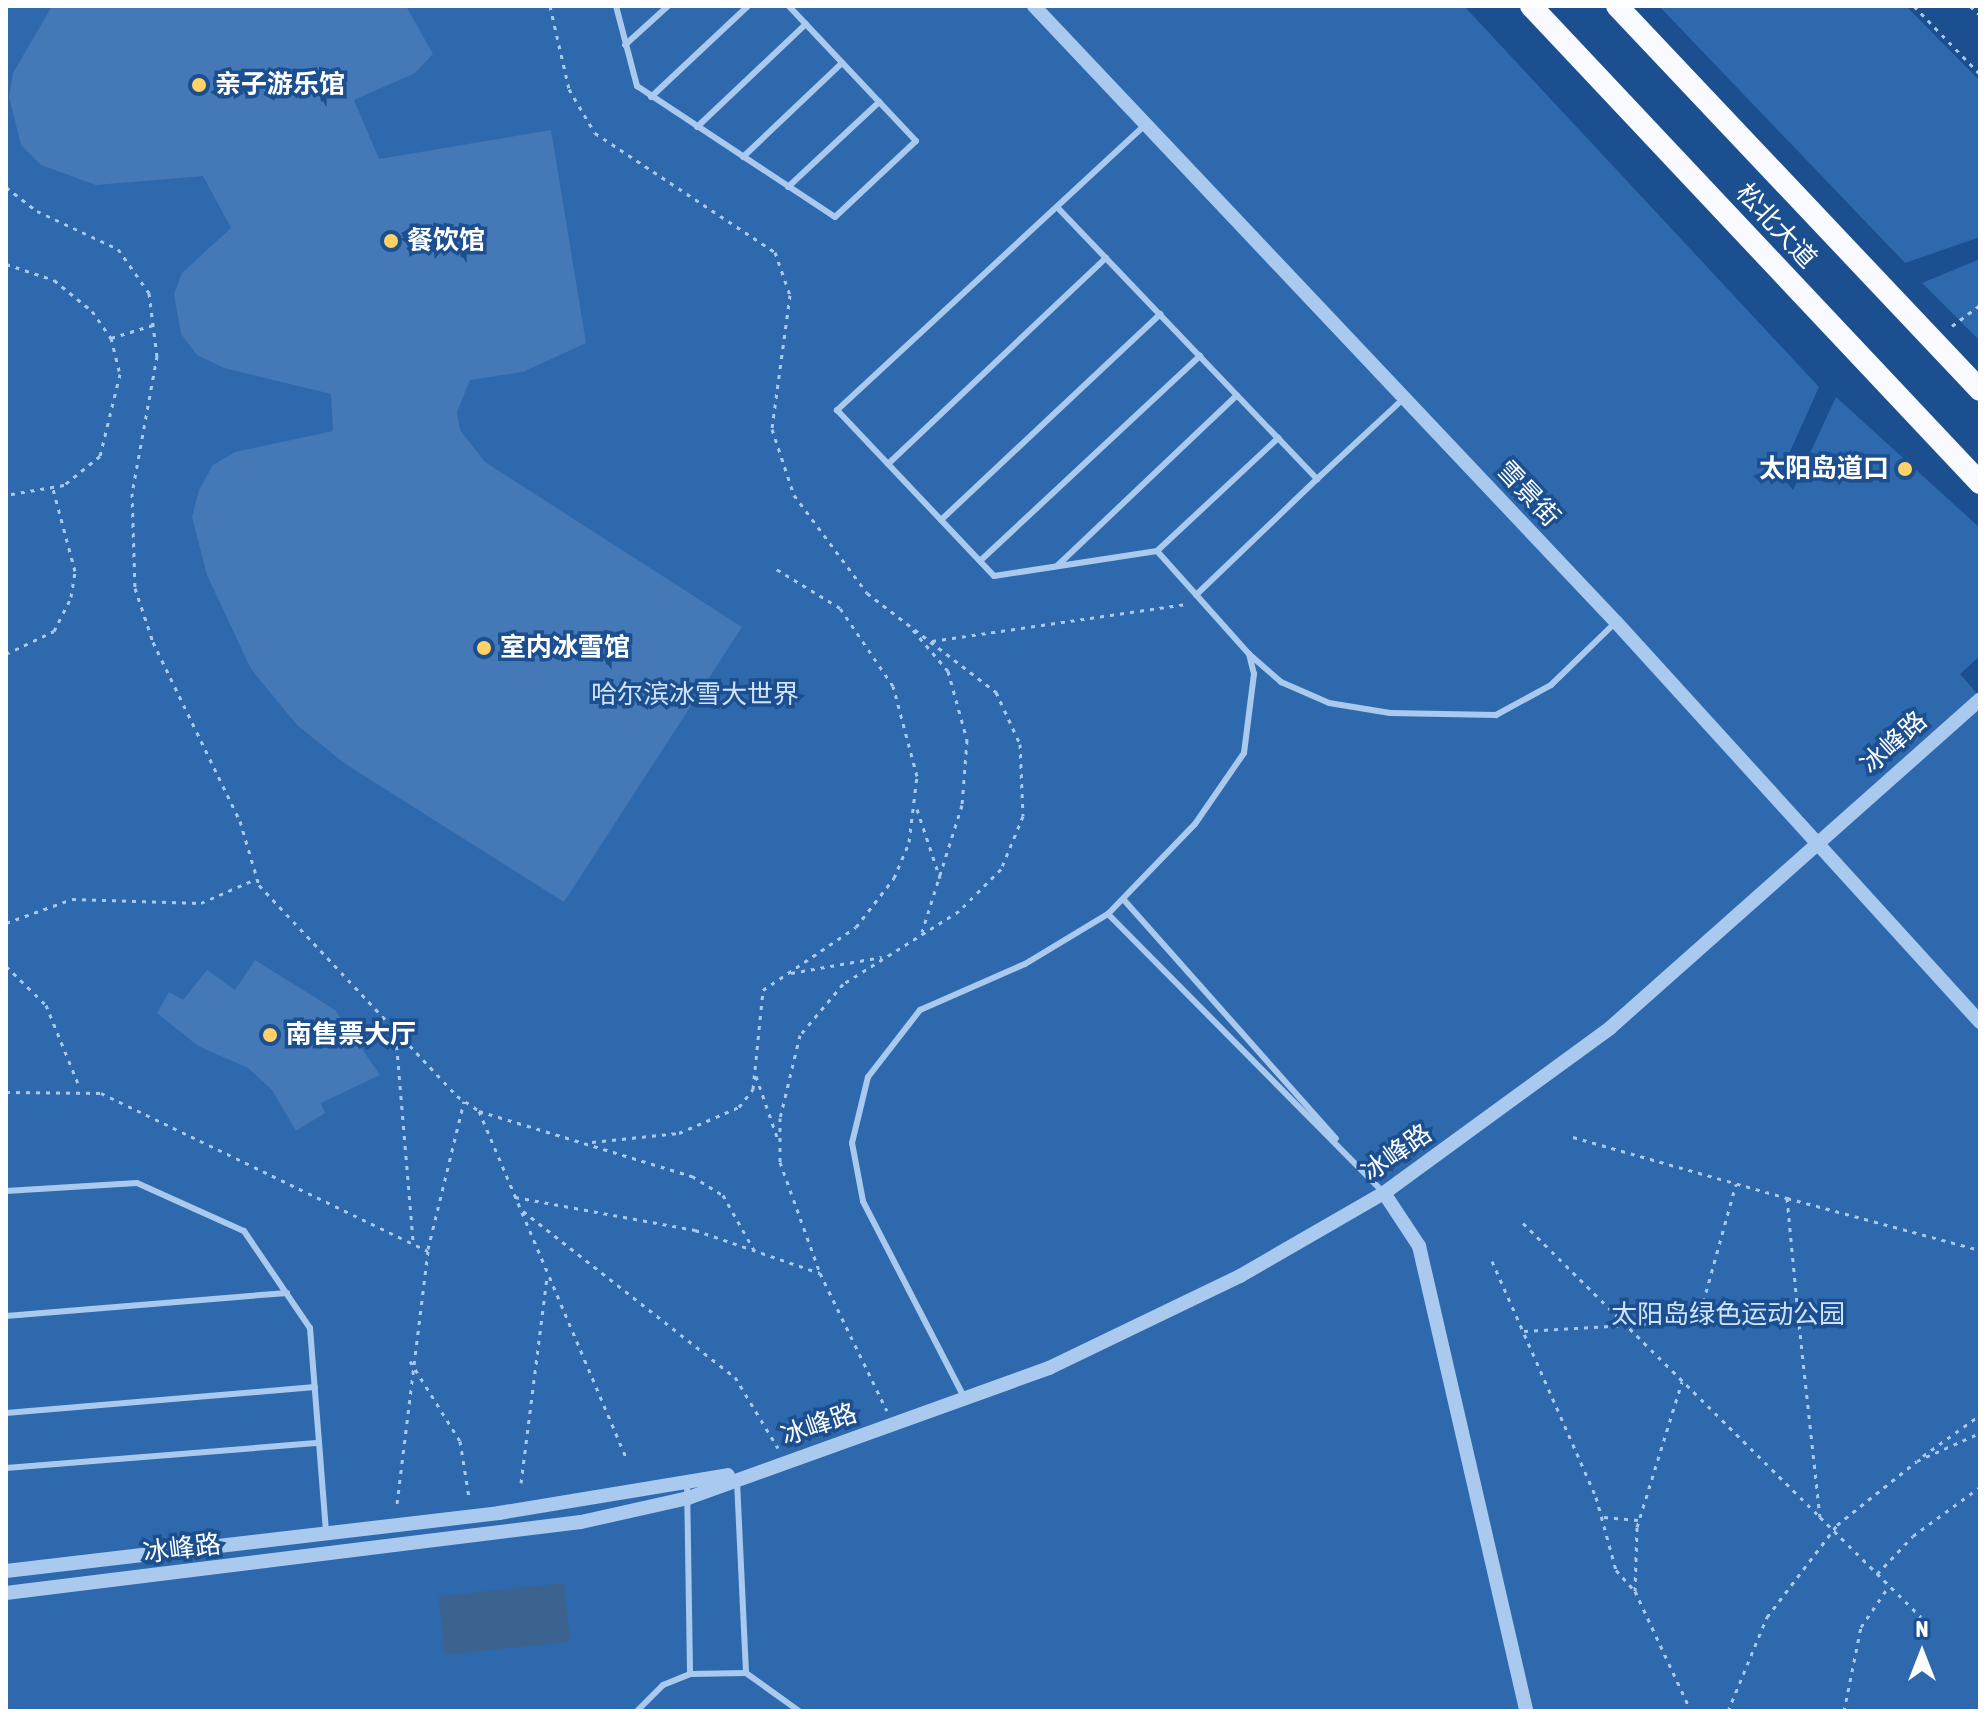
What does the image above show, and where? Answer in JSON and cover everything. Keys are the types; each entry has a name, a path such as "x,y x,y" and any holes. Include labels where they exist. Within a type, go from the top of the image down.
{"highway":[{"name":"松北大道","path":"1531,6 1980,483"},
{"name":"松北大道","path":"1617,6 1980,390"}],"street":[{"name":"雪景街","path":"1034,6 1616,622 1814,846 1980,1022"},
{"name":"冰峰路","path":"6,1593 498,1535 688,1498 737,1475 787,1462 965,1400 1147,1323 1384,1193 1610,1028 1980,699"},
{"path":"1384,1193 1419,1246 1526,1711"},
{"name":"冰峰路","path":"6,1571 562,1504 687,1477 737,1475"}],"lane":[{"path":"616,6 634,80 651,97 835,217 916,141 789,6"},
{"path":"625,45 668,6"},
{"path":"651,97 748,6"},
{"path":"697,127 806,24"},
{"path":"743,157 842,63"},
{"path":"788,187 879,102"},
{"path":"1146,125 837,410 994,576 1157,551 1278,438"},
{"path":"1057,207 1317,479"},
{"path":"888,464 1106,258"},
{"path":"941,520 1160,314"},
{"path":"980,561 1200,356"},
{"path":"1057,566 1237,395"},
{"path":"1196,595 1404,398"},
{"path":"1157,551 1249,654 1281,682 1329,703 1390,713 1496,715 1541,693 1616,622"},
{"path":"965,1400 863,1201 852,1143 861,1095 884,1048 920,1010 1025,964 1108,914 1124,900 1238,765 1253,718 1249,654"},
{"path":"1124,900 1384,1193"},
{"path":"1108,914 1384,1193"},
{"path":"6,1191 121,1183 151,1188 244,1231 310,1328 326,1534"},
{"path":"6,1316 287,1293"},
{"path":"6,1413 315,1387"},
{"path":"6,1468 319,1443"},
{"path":"737,1475 746,1673"},
{"path":"687,1477 690,1674"},
{"path":"637,1711 663,1685 690,1674 746,1673 799,1711"}],"path":[{"path":"550,6 569,89 595,133 775,252 783,265 790,295 772,429 784,473 831,550 867,593 980,676 1006,708 1024,763 1024,798 1001,869 976,898 884,957 824,1001 800,1035 779,1142"},
{"path":"1914,6 1980,74"},
{"path":"1970,6 1980,15"},
{"path":"6,187 37,211 118,249 139,270 153,325 157,356 132,493 135,588 153,642 240,821 256,879 464,1101 479,1111 589,1142 692,1176 723,1195 754,1250"},
{"path":"6,264 54,280 92,311 111,338 120,374 106,444 78,477 53,488 6,495"},
{"path":"1952,326 1980,305"},
{"path":"111,338 153,325"},
{"path":"6,654 54,631 71,597 73,558 53,488"},
{"path":"773,567 840,608 882,664 909,731 916,806 940,881"},
{"path":"932,641 1202,602"},
{"path":"907,624 948,671 964,718 962,805 922,932"},
{"path":"589,1142 710,1124 748,1097 755,1072 759,998 787,973 870,912 903,859 916,806"},
{"path":"6,923 72,899 201,903 256,879"},
{"path":"787,973 884,957"},
{"path":"6,966 38,992 80,1087"},
{"path":"395,1026 413,1243"},
{"path":"755,1072 779,1142 786,1189 820,1273 894,1425"},
{"path":"6,1092 80,1087 428,1251"},
{"path":"397,1504 410,1361 428,1251 464,1101"},
{"path":"479,1111 627,1460"},
{"path":"1573,1137 1980,1250"},
{"path":"1698,1321 1736,1184"},
{"path":"515,1197 695,1230 820,1273"},
{"path":"1787,1198 1820,1517"},
{"path":"520,1208 735,1377 787,1462"},
{"path":"1523,1223 1921,1617"},
{"path":"1492,1261 1604,1517 1616,1570 1635,1591 1691,1711"},
{"path":"521,1483 548,1273"},
{"path":"1524,1331 1798,1315"},
{"path":"410,1361 460,1441 469,1497"},
{"path":"1635,1591 1638,1520 1682,1382"},
{"path":"1728,1711 1767,1617 1833,1530 1917,1461 1980,1415"},
{"path":"1917,1461 1980,1433"},
{"path":"1877,1574 1913,1536 1980,1487"},
{"path":"1604,1517 1638,1520"},
{"path":"1844,1711 1861,1627 1889,1585"}],"green space":[{"name":"哈尔滨冰雪大世界","path":"6,6 1464,6 1819,387 1780,474 1793,490 1836,397 1980,528 1980,656 1960,674 1980,697 1980,1711 6,1711"},
{"path":"1659,6 1906,6 1980,81 1980,237 1905,263"},
{"path":"1980,259 1980,341 1922,283"}],"shaded area":[{"path":"564,1583 570,1642 445,1655 439,1596"}],"building":[{"path":"52,6 406,6 433,54 415,73 354,100 379,159 551,130 586,343 523,372 470,380 457,412 460,430 485,462 742,627 564,902 344,763 297,725 251,669 207,575 192,517 199,490 213,465 235,452 333,431 331,394 224,368 197,355 181,334 174,294 182,273 231,228 203,176 96,185 41,165 21,145 9,97 13,73"},
{"name":"南售票大厅","path":"255,960 335,1010 380,1075 321,1103 325,1113 296,1131 272,1090 248,1068 198,1046 157,1013 169,992 183,1000 207,970 235,990"}],"place":[{"name":"亲子游乐馆","path":"199,85"},
{"name":"餐饮馆","path":"391,241"},
{"name":"太阳岛道口","path":"1905,469"},
{"name":"室内冰雪馆","path":"484,648"},
{"name":"南售票大厅","path":"270,1035"}],"park label":[{"name":"太阳岛绿色运动公园","path":"1728,1315"}]}
